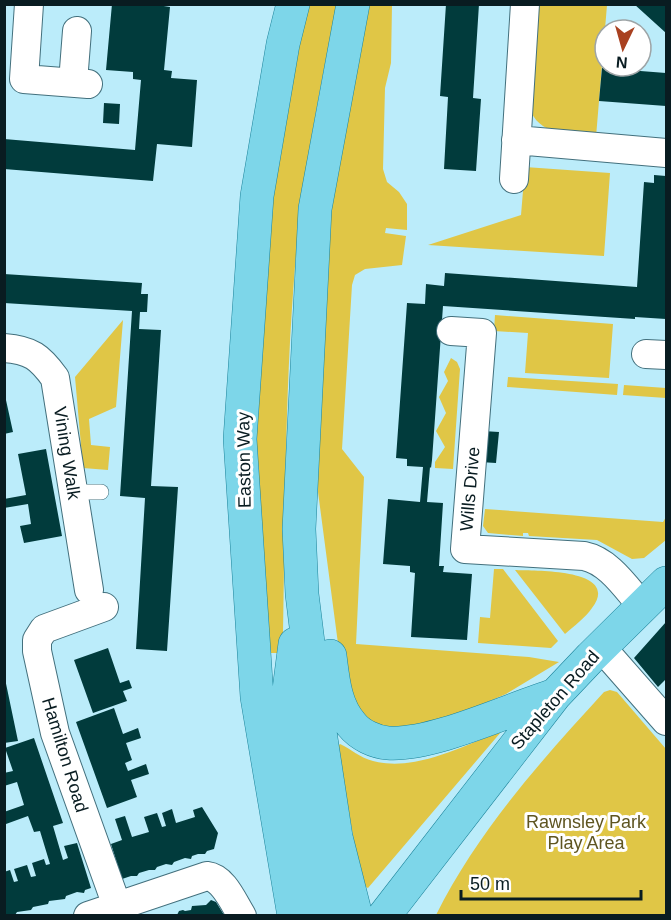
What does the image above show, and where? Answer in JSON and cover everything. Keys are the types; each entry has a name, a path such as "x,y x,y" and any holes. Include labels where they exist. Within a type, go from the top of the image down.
{"main road":[{"name":"Easton Way","path":"293,4 283,44 257,196 240,440 257,697 294,915"},
{"path":"352,4 315,208 299,529 302,594 315,699 336,837 356,915"},
{"path":"299,529 326,631 335,694 348,720 357,730 374,740 386,743 418,740 461,728 555,695"},
{"name":"Stapleton Road","path":"384,915 555,695 666,583"},
{"path":"302,594 289,690 291,742 313,869 325,915"},
{"path":"410,915 453,826"},
{"name":"Stapleton Road","path":"370,915 380,892 413,850 453,826"}],"street":[{"path":"29,4 24,79 81,83 77,31"},
{"path":"514,179 525,4"},
{"path":"516,140 666,153"},
{"name":"Wills Drive","path":"451,331 482,333 465,549 584,555 596,559 606,567 643,607"},
{"name":"Vining Walk","path":"4,348 21,349 41,359 55,378 73,492 97,599"},
{"name":"Hamilton Road","path":"97,599 44,629 39,634 37,645 55,733 117,906"},
{"path":"601,647 666,722"},
{"path":"88,915 207,876 216,878 223,885 242,915"}],"lane":[{"path":"73,492 101,492"}],"green space":[{"path":"306,5 337,5 311,141 294,279 287,412 283,633 280,653 264,653 255,409 275,174"},
{"path":"367,5 392,5 391,63 385,88 383,169 387,182 399,192 407,204 407,230 386,228 385,233 406,236 402,265 365,269 355,275 352,285 342,449 364,477 356,644 529,657 559,662 506,694 455,716 396,731 362,718 342,674 315,469 327,232"},
{"path":"539,5 607,5 606,18 593,18 593,78 601,78 596,137 551,130 536,120 531,112"},
{"path":"525,167 610,173 604,256 428,245 521,215"},
{"path":"495,315 613,324 609,378 525,373 528,333 494,331"},
{"path":"123,320 116,407 89,419 91,445 110,447 108,470 83,468 75,377"},
{"path":"451,358 457,362 460,369 453,469 435,468 435,462 445,447 436,431 446,413 439,397 448,381 444,372"},
{"path":"508,377 618,384 617,395 507,387"},
{"path":"624,385 666,388 666,398 623,395"},
{"path":"485,509 663,522 666,517 666,540 644,558 632,559 597,540 529,536 528,533 523,533 523,536 488,533 483,526"},
{"path":"494,569 503,569 558,641 551,648 478,643 480,617 490,618"},
{"path":"515,570 571,574 595,585 598,595 589,612 565,634"},
{"name":"Rawnsley Park Play Area","path":"610,690 617,692 666,749 666,915 436,915 471,855 512,798 580,718 604,692"},
{"path":"501,732 368,888 362,885 337,747 340,744 373,761 406,763 438,756"}],"building":[{"path":"112,4 151,4 170,7 164,70 172,71 171,78 197,80 192,147 157,144 153,181 4,169 4,139 135,150 141,80 133,79 133,72 106,70"},
{"path":"446,4 479,4 473,98 481,99 476,171 444,169 448,97 440,96"},
{"path":"634,4 666,4 666,33 653,21 653,18 649,18"},
{"path":"653,72 666,73 666,106 599,101 601,78 653,78"},
{"path":"104,103 120,104 119,124 103,123"},
{"path":"654,175 666,176 666,319 635,317 635,319 443,306 427,502 443,503 439,566 444,566 443,572 472,574 467,640 411,637 415,573 410,572 410,566 383,564 388,499 420,502 423,467 407,466 407,459 396,458 407,303 425,304 426,284 444,286 445,273 637,287 644,182 654,183"},
{"path":"4,274 142,283 141,294 148,294 147,312 140,312 139,329 161,330 151,486 178,487 167,651 136,649 145,498 120,496 132,311 4,303"},
{"path":"4,391 13,432 4,434"},
{"path":"483,431 499,432 496,463 480,462"},
{"path":"46,449 62,536 24,543 20,526 31,524 28,504 4,508 4,499 26,495 18,454"},
{"path":"666,622 666,679 658,687 634,658"},
{"path":"108,648 120,683 129,680 132,688 123,691 127,701 93,713 74,660"},
{"path":"4,674 18,741 4,743"},
{"path":"114,708 123,734 138,728 141,738 126,743 132,760 125,763 128,771 146,764 149,774 131,780 137,797 107,808 76,722"},
{"path":"34,738 63,823 53,826 63,860 68,858 64,846 77,843 91,888 85,890 84,893 77,892 66,896 65,899 49,901 48,904 33,907 31,910 4,916 4,872 10,870 14,882 18,881 14,869 27,865 31,877 36,876 32,863 44,859 46,865 50,864 40,831 34,832 28,816 6,824 4,819 4,812 24,805 17,782 4,786 4,773 13,771 5,748"},
{"path":"202,807 218,833 214,849 205,854 192,856 191,859 185,858 172,865 166,864 155,870 122,879 111,844 122,840 115,819 125,816 132,837 149,832 144,817 157,813 162,827 166,826 162,813 172,809 176,823 195,817 193,810"},
{"path":"211,900 216,902 224,915 177,915 179,911 191,910 192,906 206,905"}]}
